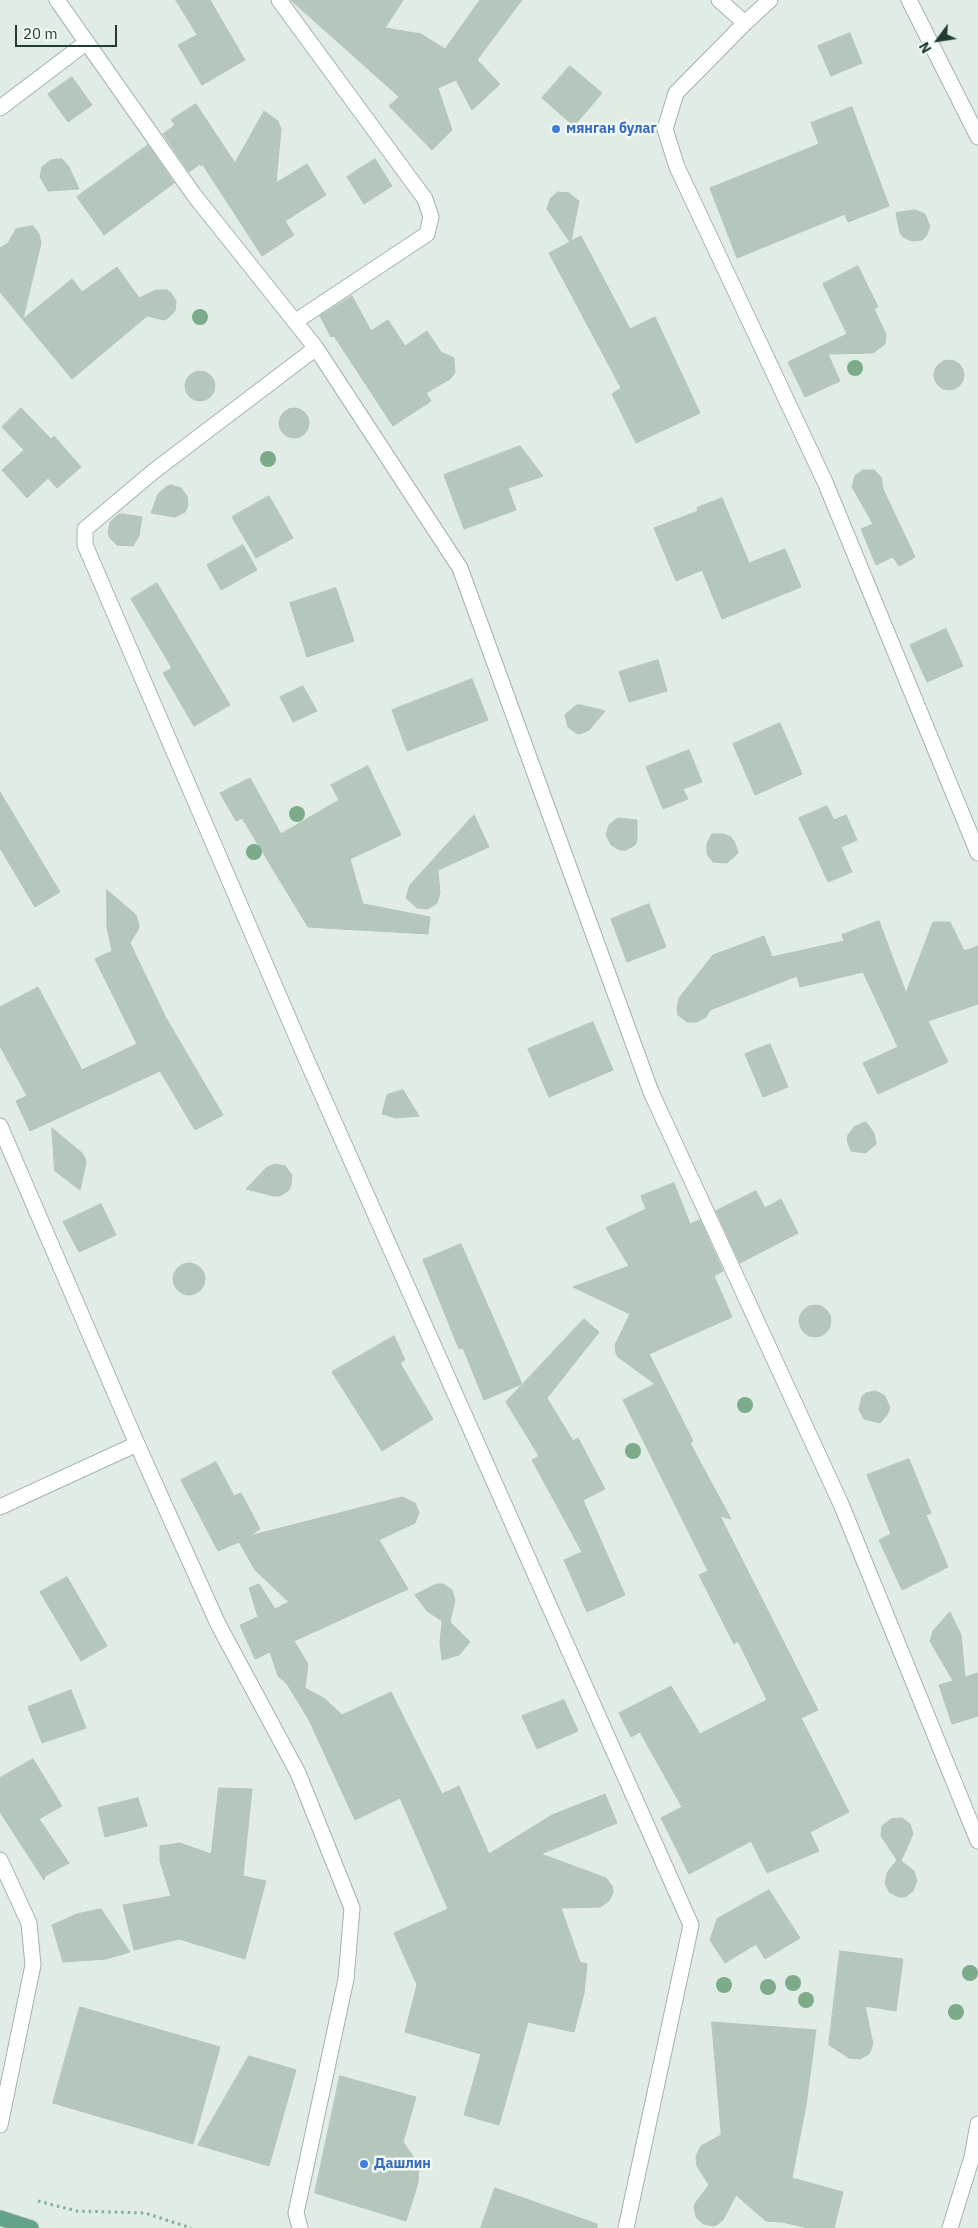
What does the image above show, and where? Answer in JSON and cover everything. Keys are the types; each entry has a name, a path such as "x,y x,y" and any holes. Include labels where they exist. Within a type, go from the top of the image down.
{"main road":[{"path":"0,2218 32,2228"}],"street":[{"path":"57,0 194,195 316,348 460,568 651,1092 841,1504 978,1841"},
{"path":"279,0 425,199 431,217 427,234 296,321"},
{"path":"719,0 745,23"},
{"path":"770,0 676,93 665,129 677,167 825,482 978,853"},
{"path":"909,0 978,137"},
{"path":"0,108 87,42"},
{"path":"316,348 154,471 93,523 86,529 85,545 316,1081 691,1925 626,2228"},
{"path":"0,1126 137,1444 218,1624 298,1773 352,1908 346,1979 296,2212 300,2228"},
{"path":"0,1507 137,1444"},
{"path":"0,1860 29,1923 33,1965 0,2126"},
{"path":"950,2228 972,2157 978,2124"}],"path":[{"path":"29,2199 76,2211 145,2213 191,2228"}],"building":[{"path":"176,0 210,0 245,60 202,85 178,45 197,35"},
{"path":"291,0 403,0 385,28 421,34 445,49 480,0 522,0 477,60 500,84 472,110 456,80 438,88 452,130 432,150 389,106 399,97"},
{"path":"850,33 862,63 831,76 818,46"},
{"path":"570,66 602,93 574,126 542,98"},
{"path":"72,77 92,105 68,122 48,94"},
{"path":"196,104 235,163 264,111 278,121 281,129 276,183 307,164 326,195 285,221 294,235 262,256 203,165 201,166 200,164 189,172 163,134 175,125 171,120"},
{"path":"852,107 889,206 848,222 845,214 737,258 710,188 819,144 811,123"},
{"path":"148,145 174,183 104,235 77,197"},
{"path":"62,159 69,167 79,189 48,191 40,177 42,167 51,160"},
{"path":"375,159 392,186 364,204 347,177"},
{"path":"558,192 569,193 579,201 571,241 581,236 630,329 655,317 700,413 636,443 612,394 621,388 549,253 570,242 547,209 550,199"},
{"path":"915,210 925,214 930,227 922,240 912,241 903,237 900,233 896,213"},
{"path":"33,226 39,234 41,243 23,319 72,279 82,292 117,267 139,298 156,290 167,290 171,293 176,301 175,311 164,320 147,316 72,379 0,292 0,248 8,243 16,229"},
{"path":"858,266 878,307 874,309 886,334 885,344 873,353 828,354 840,381 805,397 788,362 847,334 823,284"},
{"path":"352,296 371,331 388,320 405,346 427,331 441,352 454,358 455,373 450,379 426,393 431,401 393,426 334,336 331,337 320,316"},
{"path":"949,360 960,364 964,375 960,386 949,390 938,386 934,375 938,364"},
{"path":"200,371 211,375 215,386 211,397 200,401 189,397 185,386 189,375"},
{"path":"21,408 51,439 54,436 81,467 57,488 48,478 27,498 2,470 24,450 2,427"},
{"path":"294,408 305,412 309,423 305,434 294,438 283,434 279,423 283,412"},
{"path":"520,446 543,476 508,488 516,510 464,529 444,475"},
{"path":"863,470 874,470 881,477 883,489 915,557 899,566 893,557 876,565 861,529 873,524 852,487 855,476"},
{"path":"171,485 181,488 187,496 188,505 185,512 175,517 151,513 158,494"},
{"path":"269,496 293,538 256,558 232,517"},
{"path":"722,498 749,563 785,549 801,587 722,619 702,570 676,581 654,528 698,511 697,508"},
{"path":"118,515 142,517 139,536 133,546 117,545 108,533 110,522"},
{"path":"243,545 257,570 221,590 207,565"},
{"path":"157,583 230,705 194,726 163,673 172,668 131,599"},
{"path":"336,588 354,641 307,657 290,603"},
{"path":"946,629 963,666 927,682 910,645"},
{"path":"658,660 667,691 629,702 619,672"},
{"path":"472,679 488,720 407,751 392,710"},
{"path":"303,686 317,711 293,722 280,697"},
{"path":"577,705 605,711 589,730 580,734 568,727 565,715"},
{"path":"780,723 802,774 755,795 733,744"},
{"path":"689,750 702,782 683,789 688,799 663,809 646,767"},
{"path":"368,766 401,835 350,859 363,904 430,917 428,934 308,927 242,818 236,821 220,793 250,778 281,834 339,800 331,785"},
{"path":"0,792 60,892 35,907 0,848"},
{"path":"827,806 834,820 846,815 857,840 841,847 852,872 828,882 799,818"},
{"path":"474,815 489,847 438,870 440,893 437,903 428,909 417,908 406,898 410,885"},
{"path":"618,818 637,820 637,840 635,845 626,850 620,850 611,845 606,835 609,825"},
{"path":"712,834 723,834 731,837 735,843 738,853 727,863 713,862 707,854 707,844"},
{"path":"107,890 136,915 139,925 138,930 130,943 166,1018 223,1115 195,1130 160,1071 30,1131 16,1101 27,1096 0,1046 0,1007 38,987 82,1070 137,1044 95,959 112,951 107,927"},
{"path":"649,904 666,947 627,962 611,919"},
{"path":"879,921 906,993 933,922 950,922 964,951 978,946 978,1004 928,1021 948,1062 878,1094 863,1063 898,1047 863,972 800,987 797,976 710,1010 706,1017 697,1022 687,1022 678,1015 679,998 713,955 764,936 772,957 844,941 842,935"},
{"path":"593,1022 613,1070 549,1097 528,1049"},
{"path":"770,1044 788,1087 763,1097 745,1054"},
{"path":"403,1090 419,1116 396,1118 382,1114 387,1095"},
{"path":"866,1122 874,1133 876,1144 866,1153 851,1151 847,1140 848,1135 854,1127"},
{"path":"52,1128 82,1153 85,1158 86,1163 80,1190 55,1171"},
{"path":"275,1164 285,1166 292,1175 289,1190 280,1196 274,1196 246,1189 266,1168"},
{"path":"674,1183 690,1224 700,1220 723,1271 714,1276 732,1317 649,1354 693,1441 690,1443 731,1519 720,1516 818,1710 801,1718 849,1812 810,1832 819,1851 767,1873 751,1841 689,1874 661,1818 682,1807 640,1732 631,1737 619,1713 671,1686 700,1734 767,1700 738,1641 734,1644 699,1575 708,1571 623,1400 655,1384 618,1357 616,1353 615,1345 630,1314 573,1287 629,1266 606,1228 646,1209 641,1196"},
{"path":"756,1191 765,1208 781,1199 798,1233 740,1263 716,1211"},
{"path":"101,1204 116,1235 79,1252 63,1222"},
{"path":"461,1244 522,1384 484,1400 463,1348 459,1349 423,1260"},
{"path":"189,1263 195,1264 200,1268 204,1273 204,1285 200,1290 195,1294 189,1295 183,1294 178,1290 174,1285 173,1279 174,1273 178,1268 183,1264"},
{"path":"815,1305 826,1310 831,1321 826,1332 815,1337 804,1332 799,1321 804,1310"},
{"path":"584,1319 599,1332 547,1398 573,1441 578,1438 605,1489 583,1500 625,1595 587,1612 564,1560 582,1552 532,1460 539,1456 506,1402"},
{"path":"394,1336 405,1360 400,1363 433,1419 382,1451 332,1372"},
{"path":"876,1391 885,1396 890,1408 880,1423 864,1419 859,1410 862,1396"},
{"path":"909,1459 931,1513 926,1515 948,1567 902,1590 879,1540 891,1534 867,1475"},
{"path":"216,1462 234,1496 241,1493 260,1529 249,1536 402,1497 415,1503 419,1513 415,1523 379,1540 408,1589 294,1641 308,1664 305,1688 325,1699 342,1715 391,1692 442,1794 459,1786 489,1854 552,1815 605,1794 617,1823 541,1854 606,1878 612,1886 613,1892 609,1901 600,1907 561,1908 580,1962 587,1964 584,1993 574,2032 528,2022 499,2125 464,2115 481,2054 405,2032 417,1985 394,1933 448,1909 400,1798 355,1820 309,1720 287,1684 278,1676 270,1652 255,1659 240,1625 258,1617 249,1588 259,1584 275,1609 289,1602 255,1570 239,1542 218,1551 181,1480"},
{"path":"67,1577 107,1646 81,1661 40,1592"},
{"path":"437,1584 443,1584 452,1590 455,1600 450,1622 470,1642 459,1655 442,1660 440,1643 442,1621 427,1611 415,1595"},
{"path":"950,1612 961,1635 965,1677 978,1673 978,1716 952,1724 939,1685 953,1681 930,1641 933,1631"},
{"path":"71,1690 86,1728 42,1743 28,1707"},
{"path":"564,1700 578,1731 537,1749 522,1716"},
{"path":"33,1759 62,1806 39,1819 69,1863 45,1876 44,1880 0,1812 0,1778"},
{"path":"219,1788 252,1789 243,1876 266,1881 245,1959 179,1939 134,1950 123,1905 171,1896 160,1861 160,1846 180,1843 211,1854"},
{"path":"138,1798 147,1826 105,1837 98,1808"},
{"path":"902,1818 910,1824 913,1834 901,1861 914,1871 917,1881 913,1891 905,1897 899,1897 889,1892 885,1883 887,1873 897,1860 881,1836 882,1826 891,1819"},
{"path":"769,1890 800,1938 765,1959 756,1944 725,1963 710,1940 717,1919"},
{"path":"101,1909 130,1952 106,1959 63,1962 52,1925 77,1914"},
{"path":"840,1951 903,1959 896,2011 865,2006 873,2044 869,2054 860,2059 849,2058 829,2045"},
{"path":"80,2007 220,2047 193,2144 53,2103"},
{"path":"712,2022 816,2030 806,2105 792,2178 843,2192 834,2228 808,2228 782,2222 766,2221 736,2195 723,2220 718,2224 714,2226 703,2224 696,2217 694,2207 696,2202 709,2185 697,2166 696,2156 701,2146 721,2135"},
{"path":"249,2056 296,2070 269,2166 198,2145"},
{"path":"340,2076 416,2097 403,2142 419,2165 418,2183 406,2221 315,2193"},
{"path":"495,2188 597,2224 597,2228 481,2228"}],"place":[{"name":"мянган булаг","path":"556,129"},
{"name":"Дашлин","path":"364,2164"}]}
